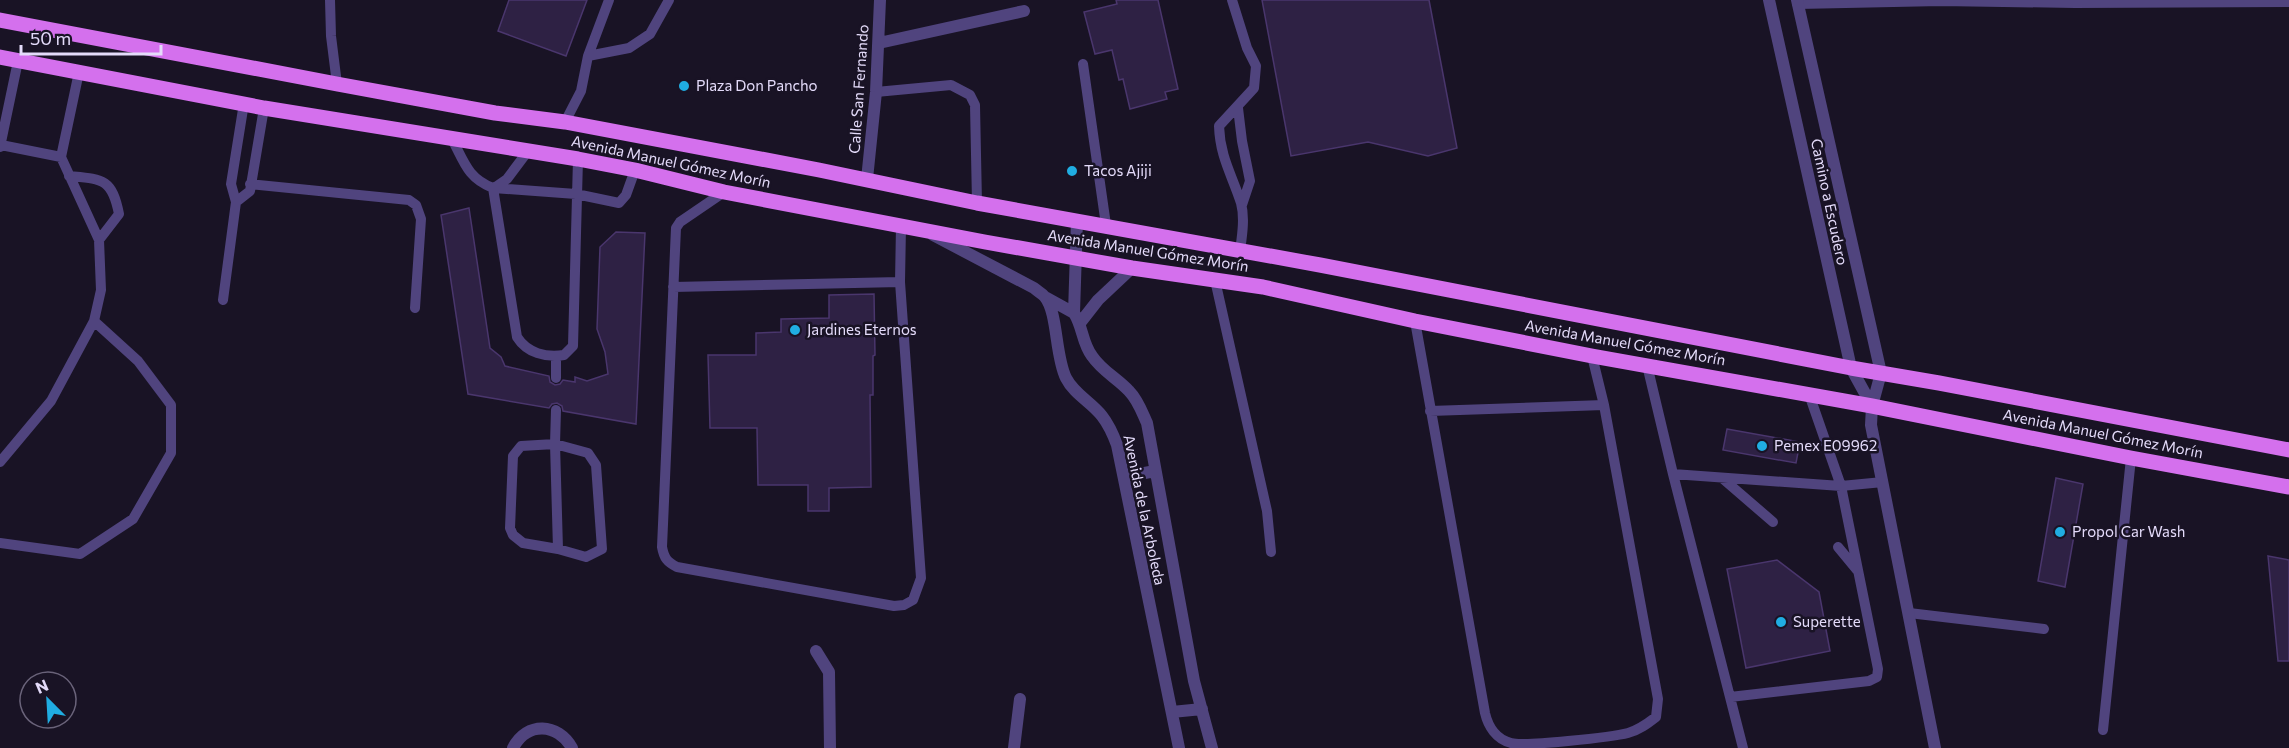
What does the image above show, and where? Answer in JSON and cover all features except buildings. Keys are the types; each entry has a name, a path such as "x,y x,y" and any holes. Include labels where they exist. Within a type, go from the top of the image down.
{"main road":[{"name":"Avenida Manuel Gómez Morín","path":"0,20 337,84 565,122 867,179 977,203 1106,225 2289,450"},
{"name":"Avenida Manuel Gómez Morín","path":"0,57 264,108 578,159 635,170 724,192 928,231 1132,268 1263,287 1415,321 1592,356 1809,394 2289,488"}],"street":[{"name":"Calle San Fernando","path":"867,179 876,92 880,0"},
{"name":"Camino a Escudero","path":"1769,0 1851,368 1872,406"},
{"path":"1798,1 2282,1"},
{"name":"Camino a Escudero","path":"1798,1 1881,374 1872,406 1871,425 1935,748"},
{"path":"879,43 1024,11"},
{"name":"Avenida de la Arboleda","path":"1077,220 1077,318 1090,354 1100,368 1129,390 1138,402 1147,423 1194,681 1212,748"},
{"path":"928,231 1034,288 1077,318 1132,268"},
{"name":"Avenida de la Arboleda","path":"1045,297 1051,309 1059,359 1067,381 1085,401 1101,414 1112,431 1124,477 1179,748"},
{"path":"1124,477 1155,471"},
{"path":"816,651 829,672 830,748"},
{"path":"1014,748 1020,699"},
{"path":"1172,712 1202,709"},
{"path":"509,747 528,731 549,728 559,732 572,748"}],"lane":[{"path":"330,0 331,36 337,84"},
{"path":"565,122 581,91 588,56 609,0"},
{"path":"588,56 628,48 650,34 669,0"},
{"path":"1232,0 1247,48 1256,66 1254,88 1219,126 1220,146 1242,206 1243,225 1240,251"},
{"path":"18,61 0,146 61,157"},
{"path":"1083,64 1106,225"},
{"path":"0,462 51,401 94,321 101,290 99,240 61,157 79,72"},
{"path":"876,92 951,85 970,95 975,105 977,203"},
{"path":"223,300 236,202 231,184 244,103"},
{"path":"236,202 250,191 264,108"},
{"path":"1238,108 1250,181 1242,206"},
{"path":"451,137 471,175 478,182 493,188 576,194 619,203 626,195 635,170"},
{"path":"493,188 507,179 528,151"},
{"path":"493,188 517,337 524,346 541,355 564,355 573,346 578,159"},
{"path":"69,176 100,179 115,194 119,214 99,240"},
{"path":"250,184 409,200 416,205 421,219 415,308"},
{"path":"724,192 680,222 676,228 662,547 664,557 670,564 677,567 894,606 904,605 913,600 921,578 900,282 901,226"},
{"path":"1215,280 1267,511 1271,552"},
{"path":"673,287 900,282"},
{"path":"0,543 80,554 133,519 171,453 171,405 138,361 94,321"},
{"path":"1415,321 1485,713 1488,724 1497,736 1514,745 1626,734 1643,727 1656,717 1658,699 1604,405 1592,356"},
{"path":"556,356 556,378"},
{"path":"1647,366 1672,474 1743,748"},
{"path":"1730,697 1869,681 1877,677 1878,669 1841,486 1809,394"},
{"path":"1430,411 1604,405"},
{"path":"556,410 558,549"},
{"path":"555,444 588,453 594,460 602,549 586,556 523,543 516,539 510,528 513,456 521,446 555,444"},
{"path":"2103,730 2131,458"},
{"path":"1672,474 1841,486 1884,482"},
{"path":"1722,478 1773,522"},
{"path":"1838,547 1858,570"},
{"path":"1909,613 2044,629"}],"place":[{"name":"Plaza Don Pancho","path":"684,86"},
{"name":"Tacos Ajiji","path":"1072,171"},
{"name":"Jardines Eternos","path":"795,330"},
{"name":"Pemex E09962","path":"1762,446"},
{"name":"Propol Car Wash","path":"2060,532"},
{"name":"Superette","path":"1781,622"}]}
